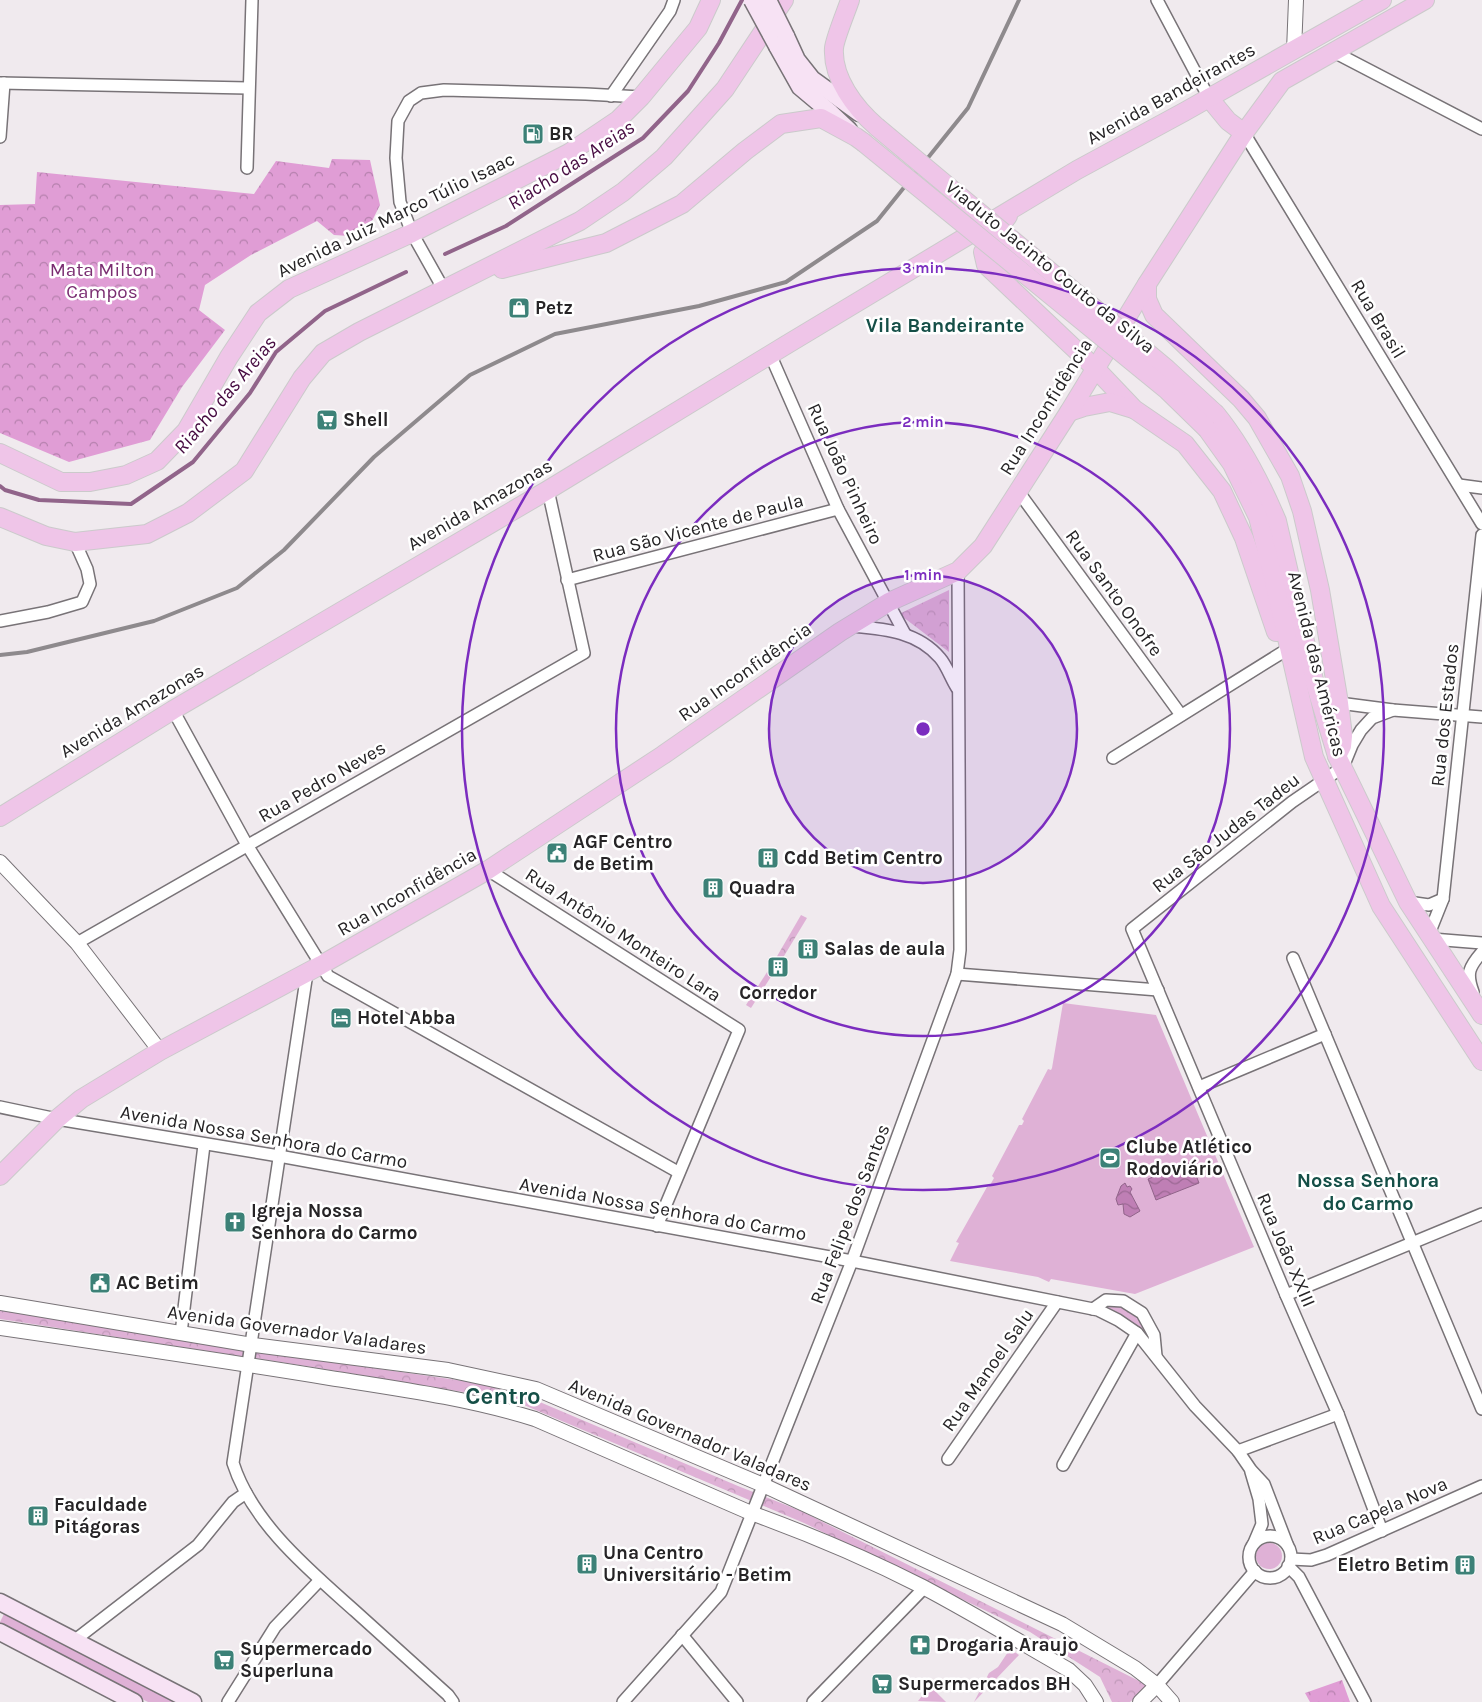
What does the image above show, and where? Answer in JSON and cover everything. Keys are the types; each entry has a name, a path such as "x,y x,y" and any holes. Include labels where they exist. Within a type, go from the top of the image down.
{"main road":[{"name":"Avenida Juiz Marco Túlio Isaac","path":"0,453 60,482 90,482 126,476 157,461 186,431 229,357 258,313 288,289 412,233 569,153 618,120 641,97 698,28 711,0"},
{"path":"752,0 781,41"},
{"path":"768,0 781,41"},
{"path":"0,517 46,536 76,542 147,534 188,513 244,470 302,378 323,353 359,332 580,221 623,192 664,157 725,89 784,0"},
{"path":"850,0 834,47 837,73 850,96 873,123"},
{"name":"Avenida Bandeirantes","path":"981,227 1077,170 1294,51 1382,0"},
{"path":"1334,52 1425,0"},
{"name":"Viaduto Jacinto Couto da Silva","path":"781,41 812,79 873,123 1216,414"},
{"name":"Viaduto Jacinto Couto da Silva","path":"781,41 800,88 831,113 859,140 1168,390 1207,430"},
{"name":"Rua Inconfidência","path":"0,1176 57,1119 81,1100 160,1051 314,969 488,870 663,755 851,626 889,602 958,571 983,546 1069,412 1146,284 1244,133 1282,81 1334,52"},
{"path":"1209,98 1228,121 1244,133"},
{"path":"474,275 606,243 682,204 745,151 781,124 821,118 859,140"},
{"path":"1014,208 983,252 986,265 1095,368 1134,409 1185,444 1222,491 1244,538 1305,719"},
{"name":"Avenida Amazonas","path":"0,817 173,710 548,490 981,227"},
{"name":"Avenida das Américas","path":"1146,284 1147,299 1154,315 1241,399 1256,418 1290,476 1302,511 1320,590 1344,736 1340,762"},
{"path":"1069,412 1110,402 1134,409"},
{"name":"Avenida das Américas","path":"1216,414 1229,430 1248,461 1277,521 1314,680 1340,762 1408,902 1481,1014"},
{"name":"Avenida das Américas","path":"1207,430 1232,464 1258,517 1272,568 1314,757 1381,906 1482,1060"},
{"path":"1371,882 1392,870"},
{"path":"0,1602 193,1702"},
{"path":"0,1632 134,1702"}],"street":[{"path":"246,168 252,0"},
{"path":"610,96 670,11 674,0"},
{"path":"1157,0 1209,98"},
{"path":"1294,51 1296,0"},
{"path":"1334,52 1482,129"},
{"path":"0,137 2,83 248,88"},
{"path":"444,290 412,233 400,202 396,158 398,121 409,101 422,93 444,90 641,97"},
{"name":"Rua Brasil","path":"1244,133 1482,524"},
{"name":"Rua João Pinheiro","path":"770,354 838,509 905,634"},
{"path":"1459,485 1482,488"},
{"path":"548,490 567,580"},
{"name":"Rua Santo Onofre","path":"1018,491 1181,715"},
{"name":"Rua São Vicente de Paula","path":"567,580 838,509"},
{"name":"Rua dos Estados","path":"1431,937 1444,899 1482,535"},
{"path":"0,621 48,612 82,602 90,584 87,570 76,542"},
{"name":"Rua Felipe dos Santos","path":"623,1702 721,1592 852,1261 957,974 960,950 958,571"},
{"name":"Rua Pedro Neves","path":"77,943 584,653 567,580"},
{"name":"Rua Felipe dos Santos","path":"851,626 905,634 924,643 941,659 958,690"},
{"path":"1113,758 1283,652"},
{"path":"1339,703 1393,710 1482,716"},
{"path":"173,710 314,969 678,1172 657,1226"},
{"path":"1340,762 1360,730 1372,718 1393,710"},
{"name":"Rua São Judas Tadeu","path":"1132,929 1292,802 1325,780 1340,762"},
{"path":"0,862 77,943 160,1051"},
{"name":"Rua Antônio Monteiro Lara","path":"488,870 739,1030 678,1172"},
{"path":"1408,902 1429,904 1444,899"},
{"name":"Rua João XXIII","path":"1132,929 1338,1414 1382,1531"},
{"path":"1431,937 1482,943"},
{"path":"1481,1014 1468,977 1472,965 1482,952"},
{"path":"1293,958 1482,1409"},
{"path":"314,969 279,1156 233,1463 238,1480 253,1506 276,1535 320,1580 448,1695 453,1702"},
{"path":"957,974 1158,990"},
{"path":"1199,1087 1325,1034"},
{"name":"Avenida Nossa Senhora do Carmo","path":"0,1107 57,1119 279,1156 852,1261 1093,1309 1118,1320 1137,1333 1195,1406 1238,1451 1251,1470 1264,1484 1287,1544"},
{"path":"181,1333 204,1145"},
{"path":"1286,1295 1482,1214"},
{"path":"1093,1309 1106,1300 1123,1301 1142,1313 1154,1335 1156,1356"},
{"name":"Rua Manoel Salu","path":"948,1459 1057,1302"},
{"name":"Avenida Governador Valadares","path":"0,1303 251,1345 448,1370 536,1389 763,1485 1062,1624 1135,1668 1157,1685 1172,1702"},
{"path":"0,1328 248,1364 456,1398 497,1407 535,1419 751,1513 780,1523 879,1566 924,1588 1069,1670 1086,1685 1096,1702"},
{"path":"1063,1465 1137,1333"},
{"path":"1238,1451 1338,1414"},
{"name":"Avenida Nossa Senhora do Carmo","path":"1251,1470 1259,1500 1262,1524 1252,1545"},
{"name":"Rua Capela Nova","path":"1290,1562 1311,1560 1382,1531 1482,1486"},
{"path":"75,1640 198,1546 233,1502 246,1493"},
{"path":"1290,1562 1283,1573 1272,1577 1261,1576 1250,1563 1249,1557 1252,1545 1263,1537 1270,1536 1276,1537 1287,1544 1290,1551 1290,1562 1365,1702"},
{"path":"1140,1702 1157,1685 1255,1571"},
{"path":"228,1702 275,1627 320,1580"},
{"path":"813,1702 924,1588"},
{"path":"682,1635 737,1702"}],"green space":[{"name":"Mata Milton Campos","path":"332,159 370,160 380,205 364,237 334,235 317,221 251,255 205,285 199,310 225,330 182,387 150,440 69,462 0,433 0,205 35,204 37,172 254,194 276,161 329,168"},
{"path":"949,590 949,652 899,614"},
{"path":"801,915 807,918 781,961 776,958"},
{"path":"769,969 774,972 751,1008 746,1005"},
{"name":"Clube Atlético Rodoviário","path":"1063,1003 1156,1015 1254,1247 1135,1294 1051,1279 1049,1282 1038,1277 950,1261 959,1243 956,1242 994,1178 992,1176 1019,1125 1022,1125 1024,1121 1022,1119 1048,1069 1051,1070 1052,1068"},
{"path":"1121,1303 1142,1321 1148,1336 1104,1306"},
{"path":"0,1309 219,1346 478,1383 535,1400 801,1511 1149,1686 1130,1702 1112,1702 1100,1677 1030,1632 804,1523 512,1400 0,1319"},
{"path":"1269,1543 1278,1547 1282,1556 1278,1565 1269,1569 1260,1565 1256,1556 1260,1547"},
{"path":"5,1612 179,1702 148,1702 0,1627 0,1622"},
{"path":"1010,1649 1019,1655 974,1702 989,1673 998,1667"},
{"path":"1342,1680 1350,1702 1310,1702 1305,1693"},
{"path":"930,1686 946,1702 918,1701"}],"water":[{"path":"1191,1162 1199,1183 1156,1200 1148,1179"},
{"path":"1125,1183 1127,1187 1130,1186 1132,1189 1130,1192 1140,1211 1130,1217 1124,1214 1123,1204 1118,1205 1116,1199 1121,1186"}],"waterway":[{"name":"Riacho das Areias","path":"445,254 506,226 643,138 688,91 719,43 742,0"},
{"name":"Riacho das Areias","path":"0,486 5,490 39,500 131,504 193,462 250,393 276,352 325,311 406,272"}],"railway":[{"path":"0,655 27,652 154,621 237,588 284,550 374,457 470,375 555,334 699,306 786,282 877,221 968,108 1019,0"}],"place":[{"name":"BR","path":"533,134"},
{"name":"Petz","path":"519,308"},
{"name":"Shell","path":"327,420"},
{"name":"AGF Centro de Betim","path":"557,853"},
{"name":"Cdd Betim Centro","path":"768,858"},
{"name":"Quadra","path":"713,888"},
{"name":"Salas de aula","path":"808,949"},
{"name":"Corredor","path":"778,967"},
{"name":"Hotel Abba","path":"341,1018"},
{"name":"Clube Atlético Rodoviário","path":"1110,1158"},
{"name":"Igreja Nossa Senhora do Carmo","path":"235,1222"},
{"name":"AC Betim","path":"100,1283"},
{"name":"Faculdade Pitágoras","path":"38,1516"},
{"name":"Una Centro Universitário - Betim","path":"587,1564"},
{"name":"Eletro Betim","path":"1465,1565"},
{"name":"Drogaria Araujo","path":"920,1645"},
{"name":"Supermercado Superluna","path":"224,1660"},
{"name":"Supermercados BH","path":"882,1684"}],"district":[{"name":"Vila Bandeirante","path":"945,325"},
{"name":"Nossa Senhora do Carmo","path":"1368,1192"},
{"name":"Centro","path":"503,1396"}]}
